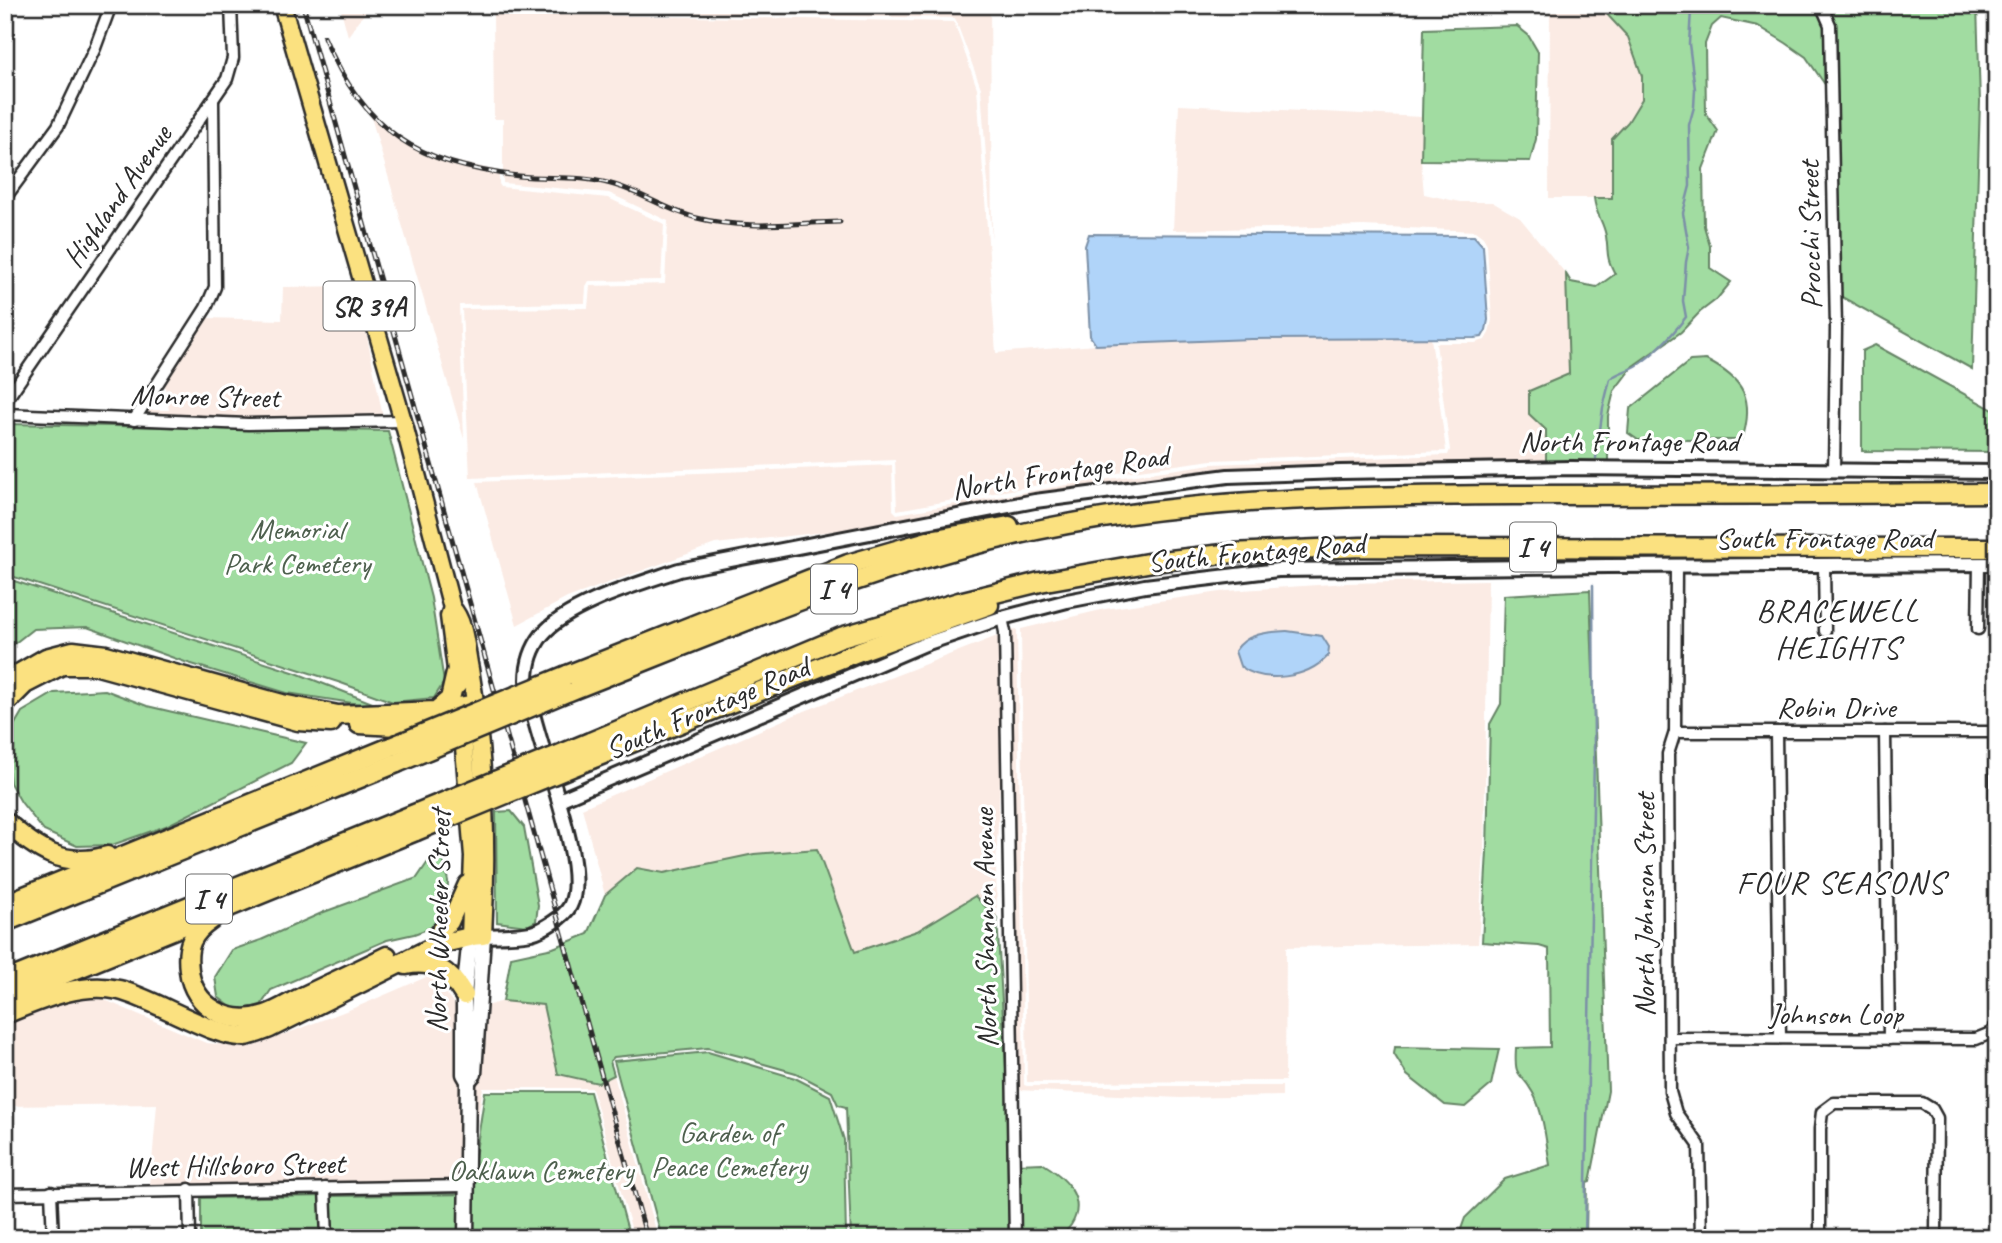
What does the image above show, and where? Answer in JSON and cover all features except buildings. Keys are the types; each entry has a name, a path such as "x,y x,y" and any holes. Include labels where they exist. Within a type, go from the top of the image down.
{"highway":[{"name":"I 4","path":"5,922 567,684 886,570 1010,536 1110,517 1231,502 1298,498 1997,493"},
{"name":"I 4","path":"5,981 414,823 592,750 841,638 959,602 1072,576 1153,562 1303,548 1997,548"},
{"path":"5,685 46,658 73,651 106,654 282,705 338,715 468,710"},
{"path":"5,704 25,684 61,665 94,665 298,721 396,726 468,710"},
{"path":"436,711 450,699 456,673"},
{"path":"5,904 171,837 395,755"},
{"path":"5,821 24,838 54,857 95,859 171,837"},
{"path":"5,998 226,909 414,823"},
{"path":"226,909 196,930 187,953 191,983 200,1000 221,1016 264,1016 440,931 464,931 476,936"},
{"path":"5,1014 50,995 83,990 117,990 158,1003 224,1034 244,1036 271,1028 439,944 476,936"},
{"path":"389,969 417,962 436,966 454,979 464,995"}],"main road":[{"name":"SR 39A","path":"282,5 403,421 452,608 458,614 468,710"},
{"name":"SR 39A","path":"452,608 449,616 456,673 468,710"},
{"name":"North Wheeler Street","path":"467,1088 474,1074 476,936 466,762 468,710"},
{"name":"North Wheeler Street","path":"466,1238 467,1088 464,1074 464,995 476,936 487,853 482,769 468,710"},
{"path":"440,931 450,922 473,865"}],"street":[{"path":"5,198 58,125 95,48 111,5"},
{"name":"Highland Avenue","path":"5,402 227,79 233,58 231,5"},
{"name":"Procchi Street","path":"1821,7 1830,25 1836,328 1834,470"},
{"path":"134,420 206,308 215,287 213,100"},
{"name":"Monroe Street","path":"5,414 248,424 403,421"},
{"name":"North Frontage Road","path":"476,936 532,933 557,919 570,906 575,877 559,800 527,681 528,660 535,645 543,633 556,622 586,606 629,587 680,570 1025,503 1228,476 1571,468 1997,472"},
{"path":"1978,629 1979,564"},
{"name":"South Frontage Road","path":"559,800 880,662 964,630 1068,601 1145,586 1278,570 1997,564"},
{"path":"1825,565 1825,631"},
{"name":"North Johnson Street","path":"1676,566 1675,732 1668,754 1670,1091 1676,1113 1699,1145 1701,1238"},
{"name":"North Shannon Avenue","path":"1002,618 1005,632 1015,1238"},
{"name":"Robin Drive","path":"1675,732 1996,732"},
{"path":"1776,732 1780,1038"},
{"path":"1885,732 1889,1039"},
{"path":"1996,732 1997,927"},
{"name":"Johnson Loop","path":"1670,1038 1976,1039 1991,1033 1997,1024"},
{"path":"1820,1238 1822,1112 1835,1102 1922,1102 1931,1108 1937,1118 1937,1215 1936,1234 1931,1238"},
{"name":"West Hillsboro Street","path":"5,1194 465,1186"},
{"path":"325,1188 327,1238"},
{"path":"188,1189 190,1238"},
{"path":"51,1192 52,1238"}],"shaded area":[{"path":"340,6 990,7 992,239 981,88 955,18 369,7 348,36"},
{"path":"1550,7 1606,7 1603,11 1628,37 1642,75 1642,99 1628,122 1612,139 1612,198 1549,198"},
{"path":"493,13 954,22 977,88 996,353 1096,345 1251,339 1431,338 1446,451 1212,460 1067,480 897,510 895,460 470,478 462,309 588,308 590,286 665,284 668,221 609,193 503,183 503,119 494,119"},
{"path":"1179,105 1422,117 1421,160 1424,194 1460,202 1492,202 1520,218 1566,274 1569,374 1529,413 1546,430 1546,463 1341,466 993,503 862,528 715,544 567,598 517,625 477,482 892,465 893,510 897,514 1212,464 1448,455 1450,450 1436,343 1475,343 1485,340 1489,333 1492,320 1487,244 1483,237 1475,231 1364,226 1173,230"},
{"path":"369,110 397,135 423,151 499,171 501,187 608,198 664,224 661,280 589,281 585,303 459,305 464,439"},
{"path":"357,286 383,417 249,418 143,415 146,410 169,410 164,382 205,318 282,320 283,287"},
{"path":"1488,580 1484,850 1478,944 1286,947 1285,1081 1027,1082 1021,629 1105,609 1227,591 1347,583"},
{"path":"1017,629 1024,1085 1282,1086 1282,1096 1180,1098 1017,1090 1009,632"},
{"path":"1000,635 1001,758 996,867 997,918 974,896 917,931 855,952 816,849 754,854 664,873 637,868 605,895 582,808 797,714"},
{"path":"431,975 460,1011 461,1181 150,1185 157,1104 5,1106 5,1020 51,1000 93,995 206,1043 251,1047"},
{"path":"503,1001 543,1005 558,1074 598,1083 614,1075 658,1238 634,1238 592,1088 483,1088 471,1157 472,1084 483,1007"}],"green space":[{"path":"1826,5 1977,5 1980,102 1972,369 1840,296 1834,22"},
{"path":"1606,7 1810,8 1820,13 1825,26 1826,86 1806,57 1758,26 1721,18 1712,26 1705,44 1706,114 1718,131 1703,169 1704,226 1710,246 1710,268 1731,282 1717,299 1681,332 1633,366 1614,391 1608,416 1608,463 1546,463 1546,430 1529,414 1529,391 1569,374 1566,274 1571,282 1597,287 1615,274 1594,198 1612,198 1612,139 1628,122 1642,99 1642,76 1628,37 1603,10"},
{"path":"1517,26 1528,35 1538,52 1536,139 1530,161 1421,160 1424,29"},
{"path":"1875,345 1997,412 1997,452 1862,451 1862,351"},
{"path":"1706,360 1729,375 1743,392 1747,413 1742,440 1638,440 1628,433 1630,409 1690,361"},
{"name":"Memorial Park Cemetery","path":"5,424 388,431 431,598 444,682 434,698 393,702 5,574"},
{"path":"5,578 296,673 385,708 287,693 185,662 87,627 33,629 5,651"},
{"path":"1590,590 1608,1091 1590,1182 1587,1183 1586,1238 1472,1238 1460,1232 1465,1218 1505,1179 1550,1165 1540,1110 1533,1093 1517,1070 1516,1058 1516,1048 1550,1047 1549,949 1482,942 1490,724 1501,704 1504,595"},
{"path":"105,690 147,706 306,743 291,763 166,826 112,845 77,846 44,831 21,802 10,783 5,741 22,712 54,693"},
{"path":"511,811 524,827 538,905 536,921 527,926 497,922 496,812"},
{"path":"817,849 855,952 917,931 975,896 997,918 1008,1101 1010,1238 851,1238 846,1107 838,1105 832,1092 796,1073 708,1048 614,1057 610,1061 614,1075 598,1083 558,1074 543,1005 503,1001 511,957 553,948 588,934 605,895 637,868 664,873 754,854"},
{"path":"434,853 443,858 448,881 447,912 436,926 387,940 271,990 261,1005 236,1011 218,997 215,977 232,950 417,878"},
{"path":"1395,1047 1499,1049 1491,1085 1465,1107 1445,1105 1407,1075 1394,1054"},
{"name":"Garden of Peace Cemetery","path":"708,1052 795,1078 830,1096 844,1140 846,1238 662,1238 614,1061"},
{"name":"Oaklawn Cemetery","path":"485,1092 590,1092 630,1238 201,1238 201,1198 474,1194 475,1158"},
{"path":"1042,1163 1071,1189 1077,1206 1076,1215 1069,1227 1059,1236 1020,1238 1018,1164"}],"water":[{"path":"1089,234 1474,236 1483,246 1488,320 1486,330 1482,337 1475,338 1251,339 1096,345 1090,336 1085,246"},
{"path":"1287,631 1322,636 1329,647 1328,656 1309,670 1286,676 1261,676 1240,666 1235,651 1245,640 1265,633"}],"waterway":[{"path":"1596,458 1610,379 1650,356 1686,317 1683,301 1689,247 1683,213 1690,186 1689,125 1695,89 1689,44 1691,10"},
{"path":"1585,1238 1594,754 1593,585"}],"railway":[{"path":"303,5 647,1238"},
{"path":"324,37 357,97 377,120 399,138 423,152 451,163 519,176 603,182 627,189 673,210 714,222 768,225 840,222"}],"district":[{"name":"BRACEWELL HEIGHTS","path":"1838,628"},
{"name":"FOUR SEASONS","path":"1841,882"}]}
